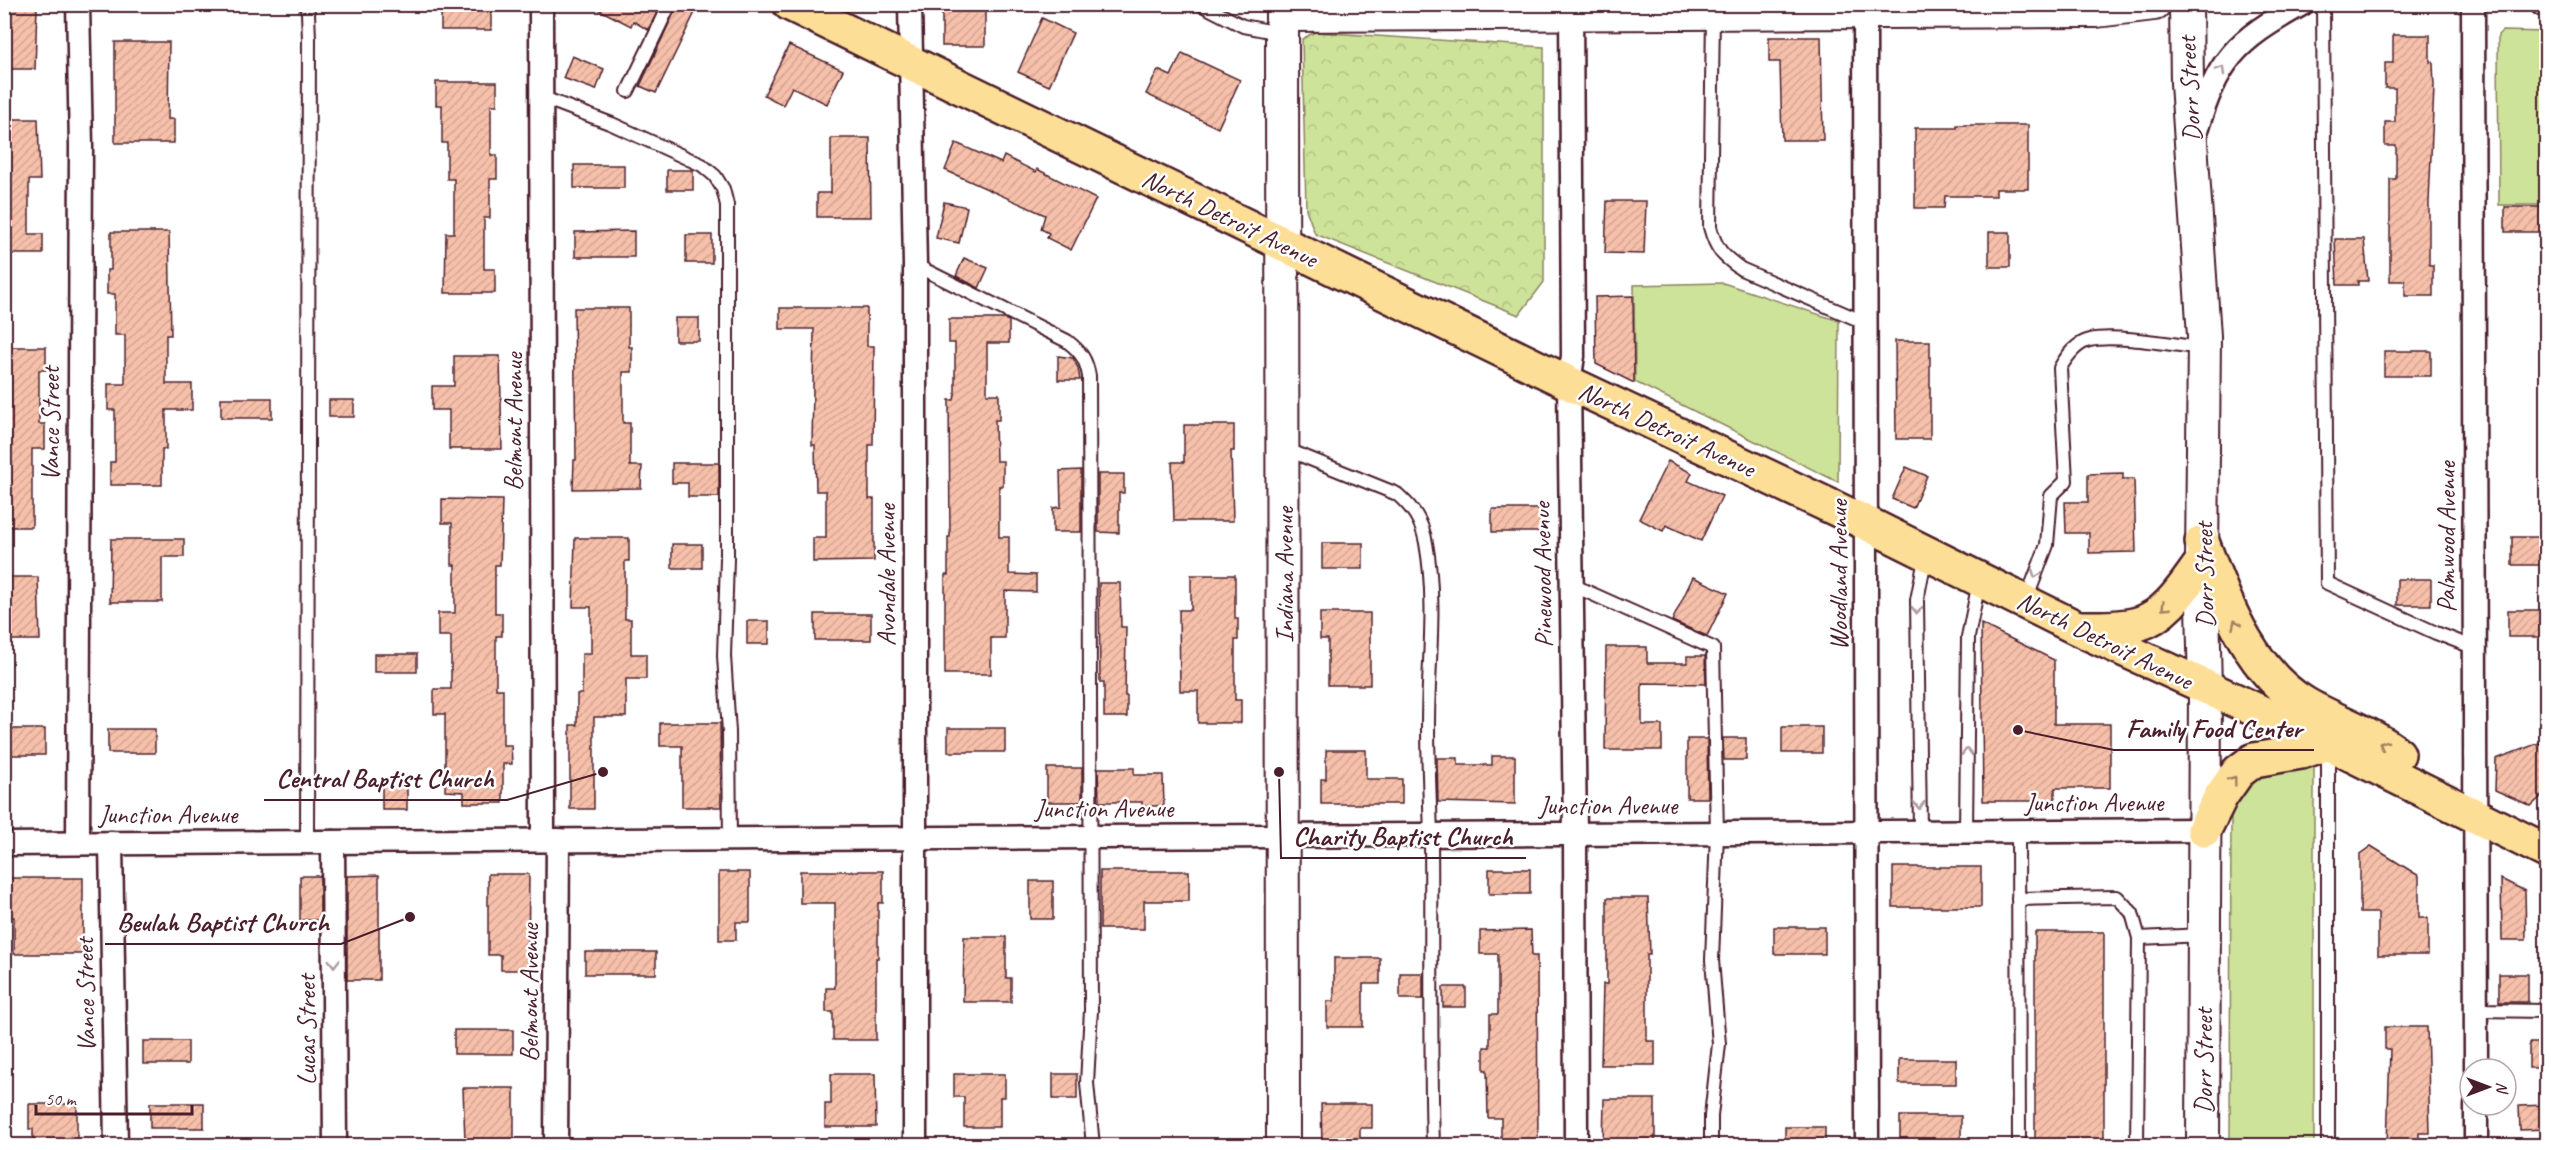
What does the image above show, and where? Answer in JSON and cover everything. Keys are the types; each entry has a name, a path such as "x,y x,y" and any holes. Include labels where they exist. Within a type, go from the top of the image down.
{"main road":[{"name":"North Detroit Avenue","path":"790,4 1569,383 1926,552 2077,628 2205,689 2328,743 2547,851"},
{"path":"2077,628 2130,626 2156,616 2183,588 2202,552"},
{"path":"2202,552 2255,658 2276,680 2304,704 2393,751 2467,812"},
{"path":"2204,830 2221,796 2238,772 2254,760 2301,752 2328,743"}],"street":[{"name":"Vance Street","path":"78,4 81,146 78,843"},
{"name":"Belmont Avenue","path":"541,4 550,840 556,1146"},
{"name":"Avondale Avenue","path":"910,4 915,265 915,1146"},
{"path":"1282,18 1429,9 2096,11 2154,4"},
{"name":"Dorr Street","path":"2186,4 2187,82 2200,250 2204,348 2203,1146"},
{"path":"2192,144 2206,99 2231,55 2260,27 2302,4"},
{"name":"Palmwood Avenue","path":"2473,4 2475,648 2467,812 2476,1057"},
{"name":"Pinewood Avenue","path":"1571,9 1573,356 1569,383 1575,834 1576,1146"},
{"name":"Woodland Avenue","path":"1865,9 1868,1146"},
{"name":"Indiana Avenue","path":"1282,18 1284,1146"},
{"name":"Junction Avenue","path":"4,844 2204,830"},
{"name":"Lucas Street","path":"333,842 335,1146"},
{"name":"Vance Street","path":"111,843 116,1146"},
{"path":"2476,1117 2476,1146"}],"lane":[{"path":"306,4 309,39 307,842"},
{"path":"628,91 670,4"},
{"path":"1200,4 1244,26 1282,18"},
{"path":"2323,4 2327,583 2436,633 2475,648"},
{"path":"1713,9 1710,227 1714,244 1724,257 1741,269 1866,323"},
{"path":"541,97 612,124 702,165 715,176 725,197 727,205 727,559 724,656 729,732 730,839"},
{"path":"915,265 1067,341 1080,351 1086,362 1089,376 1090,1010 1087,1083 1093,1146"},
{"path":"2025,602 2047,545 2051,496 2066,481 2060,368 2069,353 2089,340 2123,340 2204,348"},
{"path":"1284,448 1397,494 1411,506 1422,524 1426,544 1432,627 1428,686 1431,835 1430,1052 1433,1146"},
{"path":"1920,832 1917,600 1926,552"},
{"path":"1966,832 1968,637 1980,579"},
{"path":"1570,584 1713,648 1717,833 1712,960 1719,1044 1711,1116 1711,1146"},
{"path":"2328,743 2328,1146"},
{"path":"2018,831 2019,1146"},
{"path":"2018,899 2117,897 2132,913 2139,939 2137,1146"},
{"path":"2139,939 2204,935"},
{"path":"2476,1010 2547,1011"}],"green space":[{"path":"2502,31 2546,32 2546,205 2499,205 2498,35"},
{"path":"1315,32 1544,47 1544,282 1519,315 1315,234 1306,209 1302,39"},
{"path":"1723,283 1839,321 1838,482 1635,382 1634,285"},
{"path":"2314,767 2314,1145 2230,1146 2231,806 2245,783 2274,769"}],"building":[{"path":"441,4 491,4 491,30 441,30"},
{"path":"588,4 661,4 648,30 633,21 631,26"},
{"path":"678,4 699,4 656,93 640,86"},
{"path":"942,4 985,4 985,46 942,46"},
{"path":"4,6 37,6 35,69 4,69"},
{"path":"1042,18 1073,33 1049,86 1018,72"},
{"path":"2393,35 2430,35 2430,62 2433,62 2434,87 2429,265 2433,265 2433,296 2405,296 2405,281 2390,281 2390,179 2396,179 2396,146 2385,146 2385,122 2395,122 2395,88 2385,88 2385,63 2393,63"},
{"path":"1769,37 1821,37 1823,140 1782,140 1780,62 1769,62"},
{"path":"115,42 169,42 168,119 174,119 174,143 115,143"},
{"path":"789,45 843,70 827,104 792,87 783,105 764,95"},
{"path":"1182,53 1240,80 1218,128 1146,94 1158,70 1171,76"},
{"path":"572,56 604,69 596,90 563,78"},
{"path":"436,82 497,82 497,105 491,105 491,155 497,155 497,179 490,179 490,218 484,218 484,269 495,269 495,293 445,293 446,233 454,233 454,179 447,179 447,143 442,143 442,105 436,105"},
{"path":"4,119 38,119 40,180 29,180 29,234 43,234 43,254 4,254"},
{"path":"1957,125 2028,125 2028,189 1996,189 1996,196 1945,196 1944,208 1915,208 1915,128 1957,128"},
{"path":"831,138 870,138 871,217 817,217 817,193 831,193"},
{"path":"956,143 1001,163 1004,156 1036,172 1037,169 1096,199 1071,250 1047,238 1049,233 1041,229 1045,215 945,170"},
{"path":"574,165 624,165 624,188 574,188"},
{"path":"667,170 693,170 693,190 667,190"},
{"path":"1607,201 1646,201 1644,254 1605,253"},
{"path":"944,202 967,207 959,243 936,238"},
{"path":"2505,207 2547,207 2547,232 2505,232"},
{"path":"634,231 634,257 575,257 575,232"},
{"path":"111,232 169,232 171,335 166,335 166,384 192,384 192,410 166,410 166,449 162,449 162,485 110,485 110,462 115,462 115,410 108,410 108,384 125,384 125,335 115,335 115,294 107,294 107,270 111,270"},
{"path":"1989,232 2010,232 2010,267 1989,267"},
{"path":"686,235 712,235 712,263 686,263"},
{"path":"2335,239 2364,239 2368,281 2358,281 2358,285 2337,285"},
{"path":"964,258 988,268 979,288 956,276"},
{"path":"1633,296 1634,383 1596,364 1595,297"},
{"path":"574,308 629,308 629,347 632,347 632,372 623,372 623,423 630,423 630,466 642,466 641,488 573,489 574,460 576,460"},
{"path":"780,308 867,308 867,346 874,346 873,445 869,445 869,499 874,499 874,561 813,562 813,538 826,538 826,491 816,491 815,445 812,445 814,329 780,329"},
{"path":"675,318 699,318 699,341 675,341"},
{"path":"949,319 1004,319 1009,321 1009,343 987,343 987,394 999,394 999,420 995,420 996,461 1003,461 1003,486 999,486 999,537 1009,537 1009,574 1036,575 1036,592 1005,591 1005,638 991,638 991,674 945,674 945,575 948,575 948,537 950,537 949,400 954,400 955,394 955,343 949,343"},
{"path":"1895,341 1930,341 1930,439 1896,439"},
{"path":"4,347 46,347 46,370 39,370 39,424 45,424 45,449 32,449 32,527 4,527"},
{"path":"2384,351 2431,351 2431,376 2384,376"},
{"path":"454,356 500,356 502,449 449,449 449,410 432,410 432,386 454,386"},
{"path":"1058,356 1073,358 1080,380 1058,380"},
{"path":"221,398 272,398 272,418 221,418"},
{"path":"329,400 354,400 354,417 329,417"},
{"path":"1184,425 1234,425 1234,451 1231,451 1233,521 1174,521 1172,462 1184,462"},
{"path":"1668,461 1692,473 1688,481 1722,496 1701,541 1666,525 1663,531 1639,519"},
{"path":"672,463 719,463 719,497 688,497 688,483 672,483"},
{"path":"1906,467 1927,476 1913,508 1892,499"},
{"path":"1081,470 1081,532 1053,532 1053,508 1061,507 1060,471"},
{"path":"2123,473 2123,479 2134,479 2136,552 2089,553 2089,533 2066,533 2065,502 2088,502 2088,474"},
{"path":"1098,474 1124,474 1124,493 1119,493 1119,533 1098,532"},
{"path":"442,499 502,500 500,565 495,565 495,613 502,613 502,636 496,636 496,689 503,689 503,745 511,745 512,764 503,764 503,803 464,803 464,792 445,791 445,714 434,714 434,689 451,689 451,636 438,636 438,613 455,613 455,565 452,565 452,523 442,523"},
{"path":"1492,509 1541,509 1541,532 1492,532"},
{"path":"2512,537 2547,537 2547,565 2512,565"},
{"path":"575,538 629,538 629,561 625,561 625,619 631,619 631,654 646,654 646,679 626,679 626,717 594,717 594,809 570,809 570,725 577,725 577,694 582,694 582,654 591,654 591,607 573,607"},
{"path":"111,539 184,539 184,557 162,557 162,602 110,602"},
{"path":"1322,543 1363,543 1363,569 1322,569"},
{"path":"672,544 702,544 702,568 672,568"},
{"path":"1191,575 1235,575 1235,619 1238,619 1238,640 1235,640 1235,700 1241,700 1241,723 1198,723 1198,691 1180,691 1179,610 1191,610"},
{"path":"4,577 38,577 40,640 4,640"},
{"path":"1693,577 1728,593 1707,636 1672,621"},
{"path":"2397,579 2431,579 2431,605 2397,605"},
{"path":"1099,583 1120,583 1121,627 1126,627 1127,717 1104,717 1104,683 1100,683"},
{"path":"2508,610 2547,610 2547,637 2508,637"},
{"path":"1320,613 1370,613 1370,685 1328,685 1328,639 1320,639"},
{"path":"815,614 871,614 871,640 815,640"},
{"path":"747,621 769,621 769,644 747,644"},
{"path":"1981,624 2054,660 2054,724 2110,724 2110,788 2055,788 2055,801 1983,801"},
{"path":"1606,647 1647,647 1647,663 1687,663 1687,656 1705,656 1706,684 1642,683 1642,725 1662,725 1662,750 1605,750"},
{"path":"374,654 417,654 417,672 374,672"},
{"path":"660,723 720,723 721,807 682,807 682,746 660,746"},
{"path":"1782,727 1822,727 1822,753 1782,753"},
{"path":"948,728 1005,728 1005,752 948,752"},
{"path":"4,729 45,729 45,755 4,755"},
{"path":"108,729 155,729 155,753 108,753"},
{"path":"1723,738 1746,738 1746,760 1724,760"},
{"path":"1687,739 1707,739 1708,798 1687,798"},
{"path":"2547,740 2547,791 2531,806 2495,790 2496,759"},
{"path":"1326,750 1366,750 1366,779 1402,779 1402,804 1321,804 1321,779 1326,779"},
{"path":"1492,756 1515,756 1515,804 1438,802 1437,758 1458,758 1458,765 1492,765"},
{"path":"1047,768 1082,768 1082,802 1047,802"},
{"path":"1098,768 1134,768 1134,775 1163,775 1164,806 1142,806 1142,802 1099,802"},
{"path":"382,785 407,785 407,810 382,810"},
{"path":"2371,846 2419,876 2419,918 2428,918 2428,955 2378,955 2378,913 2360,913 2360,854"},
{"path":"1893,867 1981,867 1981,907 1893,907"},
{"path":"1489,869 1530,869 1530,894 1489,894"},
{"path":"800,871 883,871 883,903 878,903 876,1040 833,1040 833,1012 826,1012 826,988 835,988 835,903 800,903"},
{"path":"1100,871 1189,871 1189,901 1144,901 1144,929 1100,929"},
{"path":"719,872 750,872 750,922 736,922 736,940 719,940"},
{"path":"488,874 529,874 528,970 501,970 501,955 488,955"},
{"path":"379,875 379,980 347,980 347,876"},
{"path":"300,876 320,876 320,920 300,920"},
{"path":"4,878 83,878 83,954 14,954 14,917 4,917"},
{"path":"2501,879 2525,891 2526,940 2502,940"},
{"path":"1030,881 1053,881 1053,919 1030,919"},
{"path":"1607,898 1648,898 1650,954 1647,954 1647,1041 1655,1041 1655,1065 1601,1065 1603,984 1607,984"},
{"path":"1774,927 1825,927 1825,954 1774,954"},
{"path":"1531,930 1532,956 1537,956 1538,1146 1501,1146 1501,1118 1488,1118 1487,1070 1484,1070 1484,1047 1490,1047 1490,1014 1498,1014 1498,954 1480,954 1480,931"},
{"path":"2035,932 2104,932 2104,1146 2035,1146"},
{"path":"964,937 1006,937 1006,978 1011,978 1011,1002 963,1002"},
{"path":"585,952 656,952 656,974 585,974"},
{"path":"1334,958 1380,958 1380,984 1363,984 1363,1027 1327,1027 1327,1001 1334,1001"},
{"path":"1400,973 1423,973 1423,999 1400,999"},
{"path":"2499,974 2528,974 2528,1002 2499,1002"},
{"path":"1443,987 1466,987 1466,1007 1443,1007"},
{"path":"2385,1027 2427,1027 2430,1133 2419,1133 2419,1146 2387,1146 2390,1049 2385,1049"},
{"path":"454,1030 513,1030 513,1054 454,1054"},
{"path":"143,1041 188,1041 188,1064 143,1064"},
{"path":"2529,1043 2547,1043 2547,1068 2529,1068"},
{"path":"1899,1059 1956,1059 1956,1084 1899,1084"},
{"path":"831,1074 875,1074 876,1127 825,1127 825,1104 831,1104"},
{"path":"954,1074 1005,1074 1005,1097 1000,1097 1000,1127 964,1127 964,1097 954,1097"},
{"path":"1053,1074 1077,1074 1077,1099 1053,1099"},
{"path":"463,1088 514,1088 514,1140 465,1140"},
{"path":"1604,1099 1655,1099 1655,1146 1603,1146"},
{"path":"150,1103 204,1103 204,1128 150,1128"},
{"path":"29,1104 77,1104 77,1146 33,1146 33,1129 29,1129"},
{"path":"1321,1104 1372,1104 1372,1128 1360,1128 1360,1146 1322,1146"},
{"path":"2547,1105 2547,1129 2520,1130 2519,1106"},
{"path":"1900,1116 1961,1116 1961,1140 1900,1140"},
{"path":"1785,1127 1825,1127 1825,1146 1785,1146"}],"place":[{"name":"Family Food Center","path":"2018,730"},
{"name":"Central Baptist Church","path":"603,772"},
{"name":"Charity Baptist Church","path":"1279,772"},
{"name":"Beulah Baptist Church","path":"410,917"}]}
